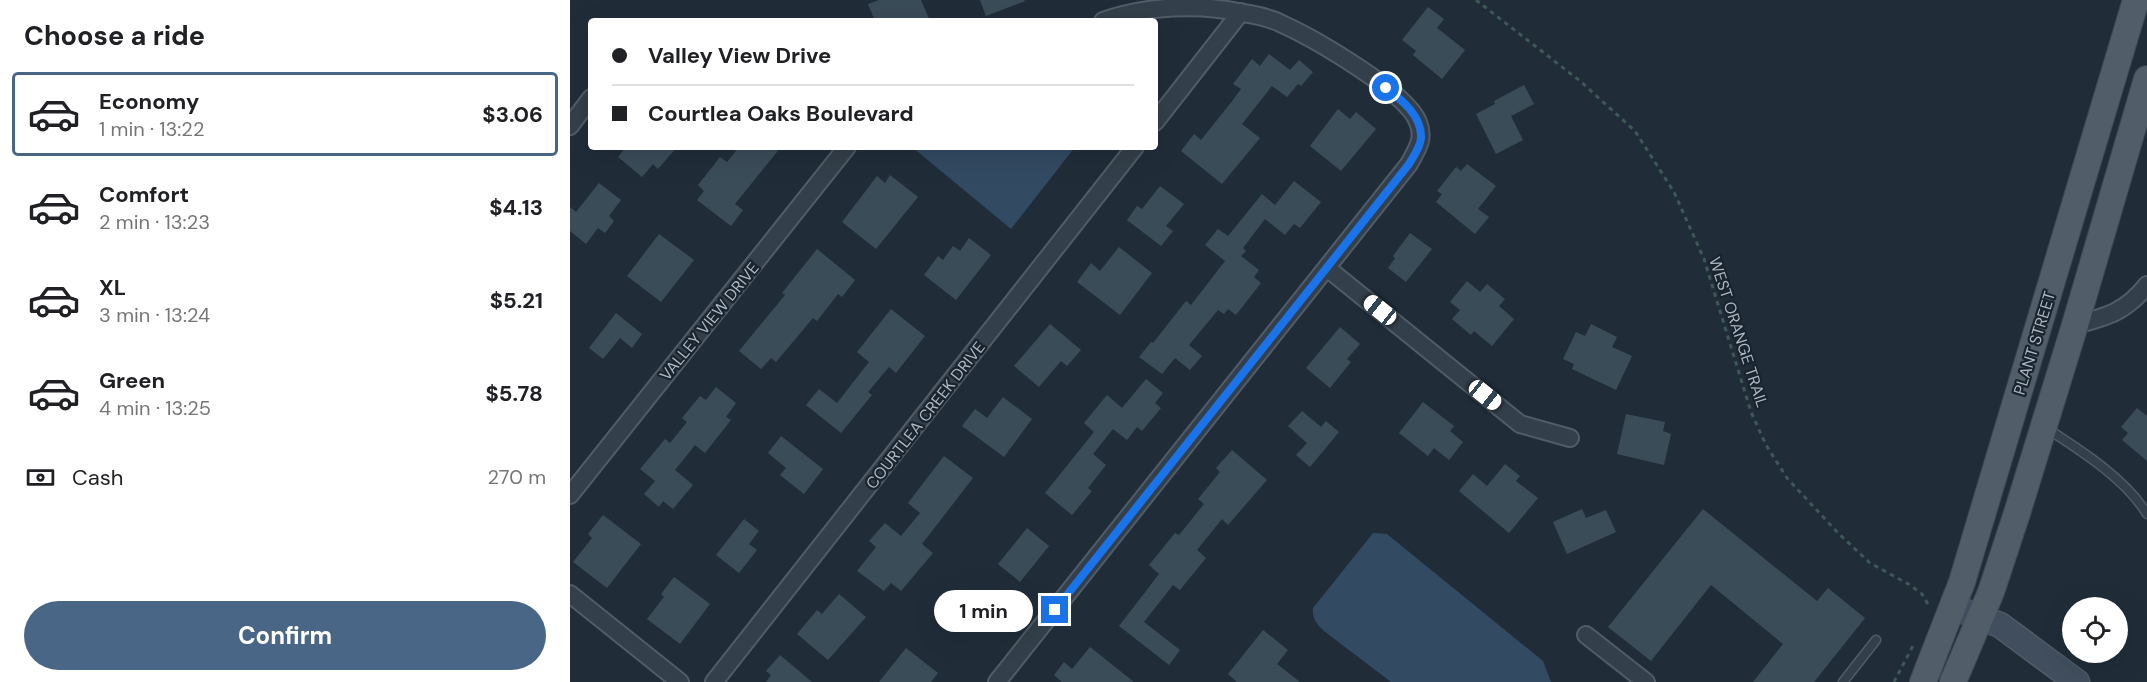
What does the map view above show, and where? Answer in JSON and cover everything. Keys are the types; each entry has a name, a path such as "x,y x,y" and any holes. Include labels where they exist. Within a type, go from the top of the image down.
{"main road":[{"name":"PLANT STREET","path":"1953,682 1994,582 2075,325 2128,103 2136,0"},
{"name":"PLANT STREET","path":"1923,682 1953,607 2128,103 2147,79"}],"street":[{"path":"997,682 1409,164 1422,140 1418,121 1403,101 1336,52 1280,23 1241,12 1177,6 1118,18"},
{"path":"1158,118 1241,12"},
{"path":"570,126 588,102"},
{"name":"VALLEY VIEW DRIVE","path":"570,495 845,150"},
{"name":"COURTLEA CREEK DRIVE","path":"714,682 1133,150"},
{"path":"1327,268 1520,424 1570,438"},
{"path":"2075,325 2112,315 2140,295 2147,285"},
{"path":"570,594 680,682"},
{"path":"1953,607 2000,625 2077,682"},
{"path":"1587,635 1646,682"}],"lane":[{"path":"2044,426 2111,475 2137,498 2147,514"},
{"path":"1843,682 1876,640"}],"path":[{"name":"WEST ORANGE TRAIL","path":"1476,0 1580,81 1635,131 1674,192 1704,259 1751,412 1766,445 1787,478 1838,533 1870,563 1922,594 1929,604 1929,615"},
{"path":"1894,682 1919,634"}],"water":[{"path":"916,150 1073,150 1011,229"},
{"path":"1373,533 1387,534 1543,661 1551,682 1391,682 1324,631 1313,615 1313,608"}],"building":[{"path":"879,0 921,0 929,18 874,18 868,4"},
{"path":"980,0 1024,0 1025,1 986,16"},
{"path":"1428,7 1444,19 1437,28 1465,50 1442,79 1413,55 1416,51 1402,40"},
{"path":"1269,54 1290,70 1299,60 1313,72 1287,97 1272,86 1242,124 1260,138 1222,184 1181,151 1194,134 1201,140 1233,100 1241,89 1233,84 1252,59 1260,66"},
{"path":"1524,85 1534,104 1511,116 1523,140 1496,154 1476,114 1495,104 1494,101"},
{"path":"1338,109 1350,119 1356,112 1376,129 1341,171 1310,146"},
{"path":"624,150 674,150 658,169 653,164 642,177 618,157"},
{"path":"737,150 779,150 735,204 743,210 731,226 697,200 704,191 698,185 720,157 727,162"},
{"path":"1467,164 1496,186 1478,209 1489,217 1475,234 1436,202 1442,194 1437,191 1456,167 1461,171"},
{"path":"890,175 918,197 876,249 842,222 877,176 885,183"},
{"path":"1294,181 1321,202 1300,228 1294,224 1285,235 1265,219 1243,248 1246,251 1241,256 1259,270 1254,277 1261,283 1236,315 1228,309 1224,314 1218,310 1189,345 1202,356 1190,370 1175,358 1162,374 1139,357 1186,301 1191,305 1225,261 1205,245 1218,229 1228,236 1262,194 1275,205"},
{"path":"599,183 621,200 609,216 614,221 605,233 598,228 586,244 570,231 570,207 576,212"},
{"path":"1160,186 1184,204 1166,226 1173,231 1161,246 1127,220 1137,206 1142,209"},
{"path":"1410,233 1432,249 1406,282 1388,268 1395,258 1393,256"},
{"path":"659,234 694,260 661,302 627,276"},
{"path":"969,238 991,255 956,300 924,275 938,256 943,260 953,246 960,251"},
{"path":"1119,247 1152,273 1120,315 1077,282 1091,263 1100,271"},
{"path":"817,249 855,280 842,297 838,294 817,321 813,318 776,362 771,358 761,369 739,351 785,295 782,293"},
{"path":"1467,281 1480,292 1487,284 1505,299 1499,306 1514,319 1492,346 1474,331 1471,335 1452,319 1460,310 1450,302"},
{"path":"891,309 925,336 896,373 889,367 868,392 872,395 841,433 806,405 819,389 837,403 869,362 857,352"},
{"path":"616,313 642,334 632,348 620,338 603,359 589,348"},
{"path":"1050,324 1081,350 1067,366 1061,361 1039,387 1014,366"},
{"path":"1591,324 1617,337 1612,347 1632,356 1616,390 1572,369 1574,364 1563,359 1576,332 1585,336"},
{"path":"1340,327 1360,344 1347,359 1351,362 1330,388 1306,368"},
{"path":"1146,379 1163,393 1155,403 1161,408 1142,431 1137,427 1127,440 1113,429 1093,454 1106,465 1088,488 1092,491 1072,515 1045,493 1094,432 1084,423 1107,395 1122,408"},
{"path":"716,387 736,403 726,417 731,420 705,453 695,445 675,470 693,485 673,509 663,501 659,507 644,494 655,481 640,469 665,439 670,443 687,422 682,418 700,396 706,400"},
{"path":"1003,397 1032,419 1004,457 962,426 975,409 987,418"},
{"path":"1423,402 1454,426 1450,431 1463,442 1449,460 1434,448 1428,456 1399,433"},
{"path":"2137,408 2147,416 2147,461 2122,440 2128,433 2121,427"},
{"path":"1302,411 1321,427 1326,421 1339,432 1310,467 1296,455 1307,443 1288,426"},
{"path":"1626,414 1665,422 1663,431 1671,434 1664,465 1617,454"},
{"path":"781,436 823,469 804,494 780,475 786,468 768,453"},
{"path":"1232,450 1267,480 1228,525 1222,519 1197,550 1206,558 1180,590 1173,585 1144,622 1180,650 1169,665 1119,626 1159,574 1149,565 1175,533 1179,535 1204,504 1198,499 1220,472 1216,468"},
{"path":"944,456 973,478 922,544 933,553 901,591 891,583 884,591 857,571 876,547 869,541 885,523 901,536 920,513 908,503"},
{"path":"1505,464 1520,476 1516,481 1538,498 1509,533 1459,491 1473,474 1487,486"},
{"path":"1582,509 1586,518 1606,510 1616,532 1567,554 1553,522"},
{"path":"1703,509 1817,601 1828,588 1865,618 1814,682 1753,682 1783,644 1711,585 1651,661 1608,627"},
{"path":"603,515 641,544 607,588 573,562 592,538 588,534"},
{"path":"744,519 759,531 749,544 757,550 739,573 716,555"},
{"path":"1027,528 1049,546 1020,582 998,564"},
{"path":"674,577 710,604 680,644 647,619 664,597 661,594"},
{"path":"970,591 990,606 973,629 946,609 956,596 962,601"},
{"path":"839,594 866,617 828,660 797,634 817,610 822,614"},
{"path":"1263,630 1288,650 1277,664 1300,682 1237,682 1228,674"},
{"path":"1090,647 1134,682 1062,682 1054,675 1064,662 1072,669"},
{"path":"906,648 938,673 931,682 879,682"},
{"path":"780,655 812,682 766,682 771,675 766,671"}],"route":[{"path":"1055,610 1409,164 1422,140 1418,121 1403,101 1386,88"}]}
